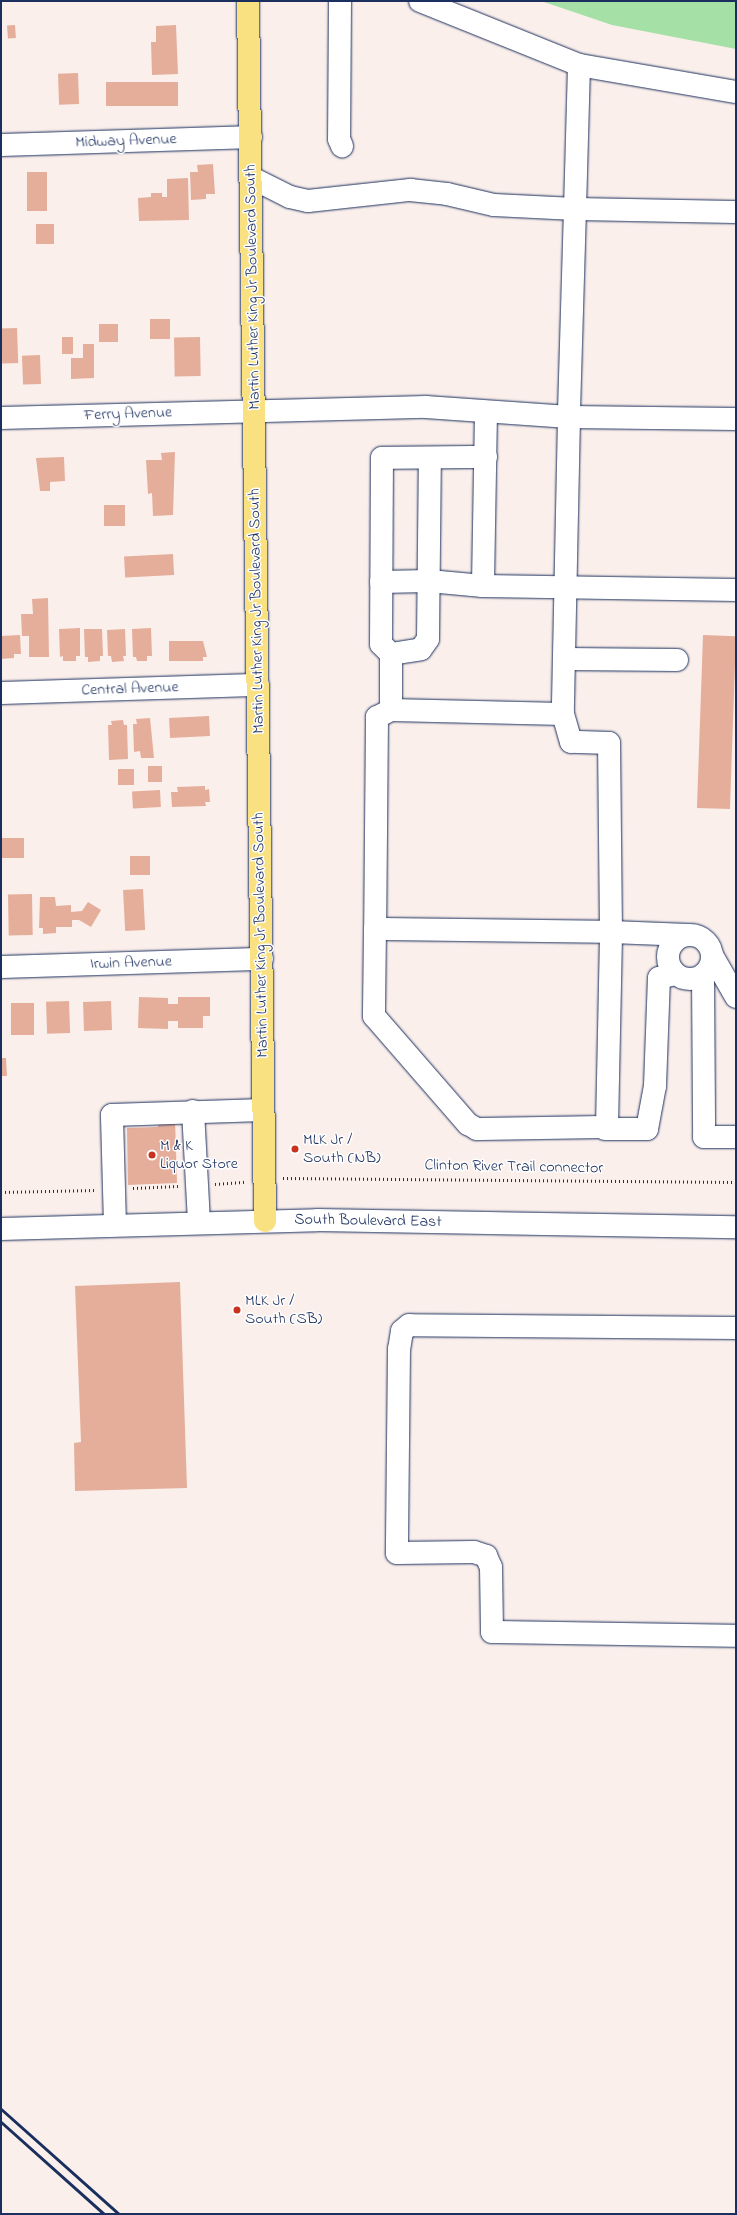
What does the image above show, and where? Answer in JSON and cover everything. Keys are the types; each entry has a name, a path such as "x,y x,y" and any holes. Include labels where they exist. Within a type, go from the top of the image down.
{"main road":[{"name":"Martin Luther King Jr Boulevard South","path":"248,1 252,178 265,1221"}],"street":[{"path":"340,1 339,139 342,146"},
{"path":"420,1 579,65 736,92"},
{"path":"579,65 569,417 566,659 563,714 571,742 607,742 610,746 611,932 608,1124 605,1129"},
{"name":"Midway Avenue","path":"1,145 251,137"},
{"path":"252,178 296,200 308,201 410,190 447,194 494,206 575,210 736,212"},
{"name":"Ferry Avenue","path":"1,418 255,410 426,407 569,417 736,419"},
{"path":"483,586 486,412"},
{"path":"391,710 391,654 381,644 382,458 486,457"},
{"path":"391,654 421,649 428,639 430,458"},
{"path":"381,582 429,581 483,586 736,590"},
{"path":"566,659 677,660"},
{"name":"Central Avenue","path":"1,692 258,685"},
{"path":"563,714 391,710 377,717 375,929 376,1021 468,1124 477,1129 646,1129 655,1086 659,978 675,974 688,979 703,975"},
{"path":"375,929 688,934 702,938 708,943 712,956 736,997"},
{"path":"675,974 668,954 674,941 688,934"},
{"path":"712,956 711,964 703,975 704,1137 736,1137"},
{"name":"Irwin Avenue","path":"1,967 262,959"},
{"path":"116,1225 112,1115 193,1111 263,1110"},
{"path":"193,1111 199,1222"},
{"name":"South Boulevard East","path":"1,1229 265,1221 736,1227"},
{"path":"736,1328 409,1325 402,1331 399,1349 397,1553 474,1552 486,1556 491,1567 492,1632 736,1636"}],"path":[{"name":"Clinton River Trail connector","path":"292,1176 736,1182"}],"green space":[{"path":"541,1 736,1 736,49 612,25"}],"building":[{"path":"15,25 16,38 8,39 7,26"},
{"path":"176,25 178,74 152,75 151,42 156,42 156,26"},
{"path":"78,73 79,104 59,105 58,74"},
{"path":"106,82 178,82 178,106 106,106"},
{"path":"213,164 215,194 206,194 206,199 191,200 190,172 198,172 197,165"},
{"path":"27,172 47,172 47,211 27,211"},
{"path":"188,178 189,220 139,221 138,198 151,197 151,193 162,193 162,197 167,197 167,179"},
{"path":"36,224 54,224 54,244 36,244"},
{"path":"150,319 170,319 170,339 150,339"},
{"path":"99,324 118,324 118,342 99,342"},
{"path":"17,328 18,363 2,364 1,329"},
{"path":"62,337 73,337 73,354 62,354"},
{"path":"174,337 200,337 201,376 175,376"},
{"path":"83,344 94,344 94,378 71,379 71,358 83,358"},
{"path":"40,355 41,384 23,385 22,356"},
{"path":"175,452 173,515 153,516 152,493 148,494 146,460 162,460 161,453"},
{"path":"64,457 65,481 50,482 50,491 40,491 36,458"},
{"path":"104,505 125,505 125,526 104,526"},
{"path":"173,554 174,575 125,578 124,557"},
{"path":"48,598 49,657 29,657 29,636 22,636 21,614 33,614 32,599"},
{"path":"80,628 80,656 76,656 76,661 63,661 63,656 60,657 59,629"},
{"path":"151,628 152,656 147,656 147,661 137,661 136,657 133,657 132,629"},
{"path":"84,629 102,629 103,656 100,656 100,661 88,662 88,657 85,657"},
{"path":"125,629 126,656 123,656 124,661 112,662 111,656 108,656 107,630"},
{"path":"20,635 21,654 14,654 14,658 1,659 1,636"},
{"path":"703,635 736,636 730,809 697,808"},
{"path":"169,641 203,641 207,657 203,657 203,661 169,661"},
{"path":"209,716 210,736 170,738 169,718"},
{"path":"150,718 154,758 141,758 140,751 134,752 133,724 137,724 136,719"},
{"path":"123,720 124,725 127,725 128,759 109,760 108,725 112,725 111,721"},
{"path":"148,766 162,766 162,782 148,782"},
{"path":"118,769 134,769 134,785 118,785"},
{"path":"205,786 205,790 209,789 210,802 205,802 206,806 172,807 171,792 178,792 177,787"},
{"path":"160,790 161,807 133,808 132,791"},
{"path":"1,838 24,838 24,858 1,858"},
{"path":"130,856 150,856 150,875 130,875"},
{"path":"143,889 145,930 125,931 123,890"},
{"path":"8,894 32,894 33,935 9,935"},
{"path":"40,897 55,897 56,906 71,905 71,912 82,911 88,902 101,910 91,927 79,920 72,920 72,927 56,927 56,933 43,934 43,928 39,928"},
{"path":"139,997 168,998 168,1004 178,1004 178,997 210,997 210,1016 203,1016 203,1028 178,1028 178,1021 168,1021 168,1029 138,1028"},
{"path":"69,1001 70,1033 47,1034 46,1002"},
{"path":"111,1001 112,1030 84,1031 83,1002"},
{"path":"11,1003 34,1003 34,1035 11,1035"},
{"path":"1,1058 6,1058 7,1076 1,1076"},
{"name":"M & K Liquor Store","path":"158,1119 175,1119 177,1183 128,1185 127,1128 158,1127"},
{"path":"180,1282 187,1488 75,1491 74,1443 81,1442 75,1286"}],"railway":[{"path":"1,2109 119,2214"},
{"path":"1,2122 104,2214"}],"place":[{"name":"MLK Jr / South (NB)","path":"295,1149"},
{"name":"M & K Liquor Store","path":"152,1155"},
{"name":"MLK Jr / South (SB)","path":"237,1310"}]}
